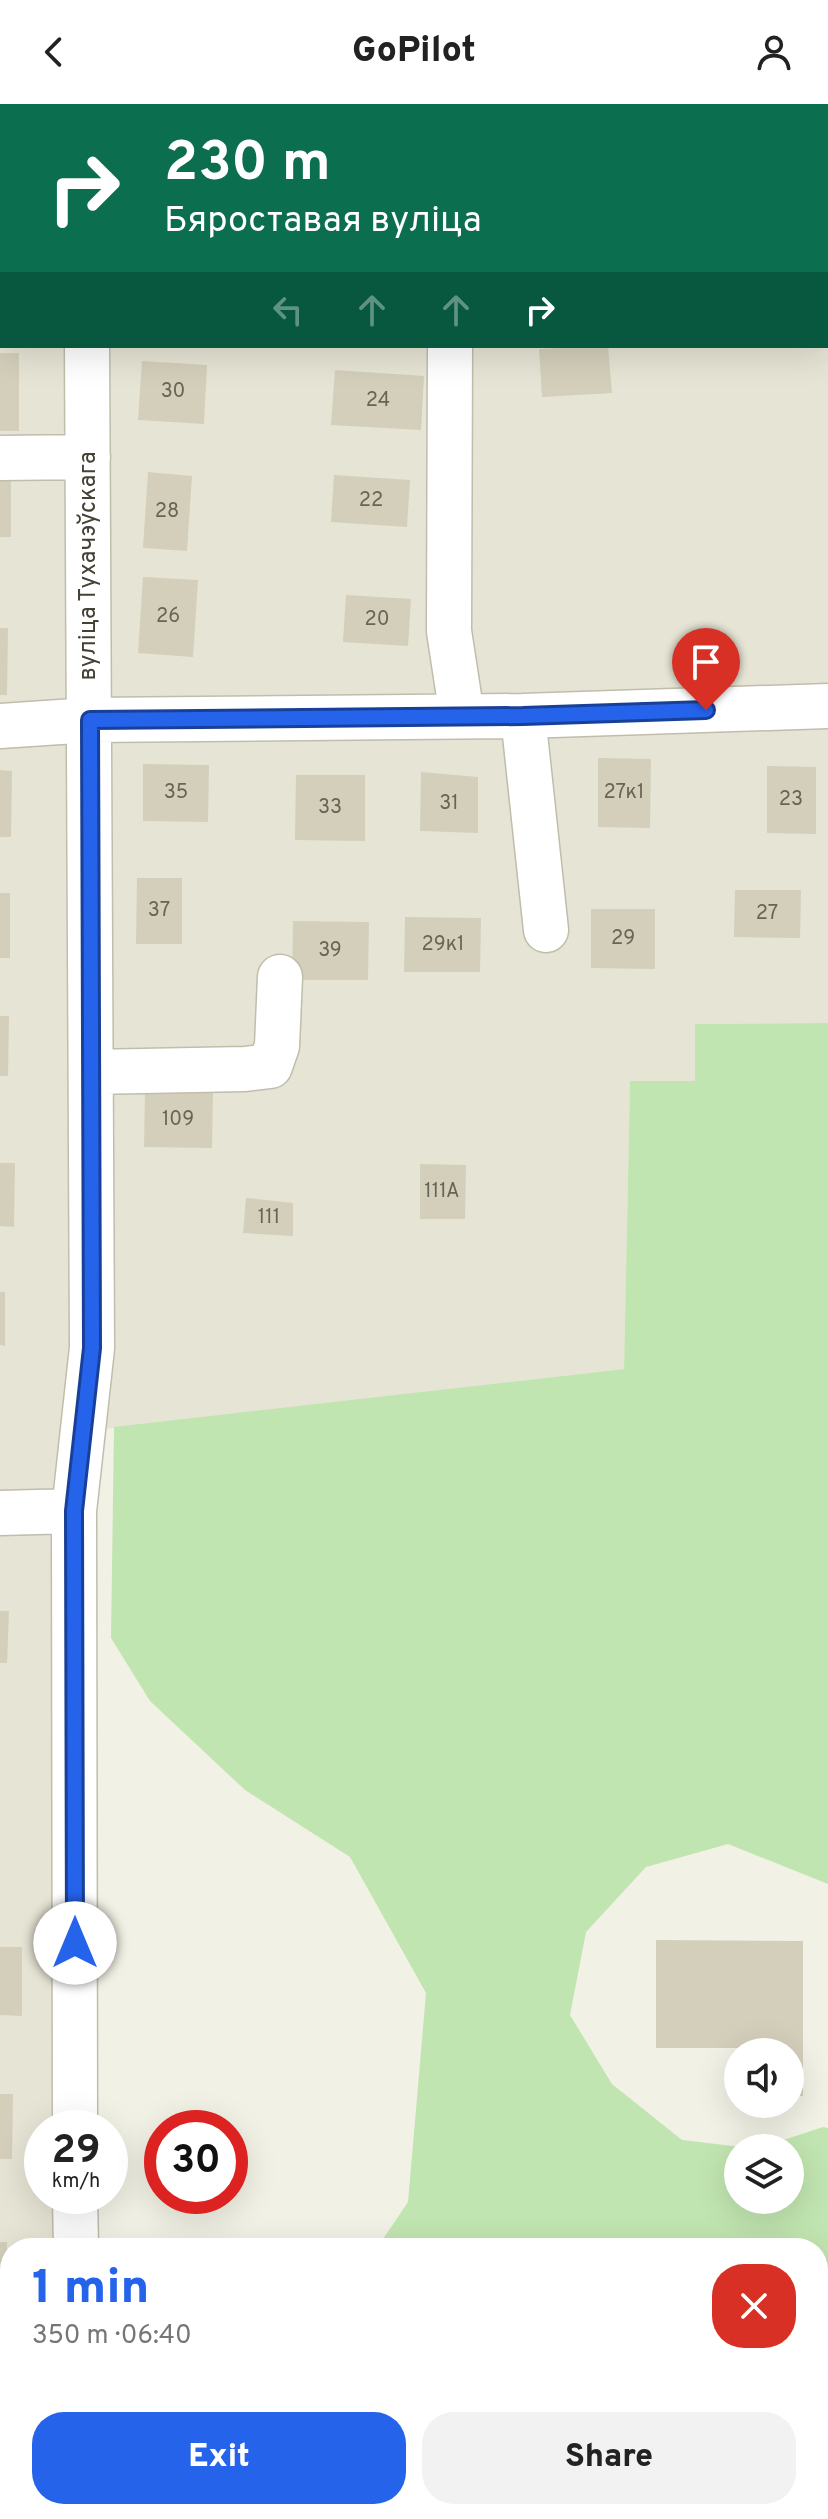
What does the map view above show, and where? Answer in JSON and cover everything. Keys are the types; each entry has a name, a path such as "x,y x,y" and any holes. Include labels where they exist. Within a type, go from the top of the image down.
{"street":[{"name":"вуліца Тухачэўскага","path":"75,2110 74,1511 92,1348 87,348"},
{"path":"450,348 449,631 462,716"},
{"path":"0,458 88,457"},
{"path":"0,726 90,720 523,716 828,706"},
{"path":"523,716 546,930"},
{"path":"91,1072 270,1066 277,1046 280,977"},
{"path":"0,1513 74,1511"},
{"path":"75,2214 76,2238"}],"shaded area":[{"path":"0,348 828,348 828,1023 695,1024 696,1082 630,1081 624,1369 60,1434 64,2110 24,2110 24,2214 64,2214 65,2238 0,2238"}],"green space":[{"path":"828,1023 828,1884 728,1844 646,1867 586,1932 570,2015 612,2084 682,2140 724,2145 724,2214 804,2214 802,2134 828,2128 828,2238 384,2238 408,2202 426,1993 350,1857 245,1790 150,1701 111,1638 114,1427 624,1369 630,1081 695,1081 695,1024"}],"building":[{"path":"608,348 612,393 542,397 539,349"},
{"path":"0,353 19,353 19,431 0,431"},
{"path":"142,361 207,365 204,424 138,420"},
{"path":"335,370 424,376 421,430 331,425"},
{"path":"0,468 11,468 11,537 0,537"},
{"path":"148,472 192,476 187,551 143,548"},
{"path":"334,475 410,480 407,527 331,522"},
{"path":"143,577 198,580 193,657 138,653"},
{"path":"346,595 411,599 408,646 343,642"},
{"path":"0,628 8,628 7,695 0,695"},
{"path":"598,758 651,759 650,828 598,827"},
{"path":"143,764 209,765 208,822 143,821"},
{"path":"767,766 816,767 816,834 767,833"},
{"path":"0,770 12,771 11,837 0,837"},
{"path":"421,772 478,777 478,833 420,831"},
{"path":"296,775 365,775 365,841 295,840"},
{"path":"137,878 182,878 182,944 136,944"},
{"path":"735,890 801,890 800,938 734,937"},
{"path":"0,893 10,893 10,958 0,958"},
{"path":"591,909 655,909 655,969 591,968"},
{"path":"405,917 481,918 480,972 404,972"},
{"path":"293,921 369,922 368,980 292,980"},
{"path":"0,1016 9,1016 8,1076 0,1076"},
{"path":"145,1092 213,1093 212,1148 144,1147"},
{"path":"0,1163 15,1163 14,1227 0,1226"},
{"path":"420,1164 466,1165 465,1219 420,1219"},
{"path":"246,1198 293,1203 293,1236 243,1233"},
{"path":"0,1292 5,1292 5,1346 0,1345"},
{"path":"0,1611 9,1611 7,1663 0,1663"},
{"path":"656,1940 803,1941 803,2038 724,2038 724,2048 656,2048"},
{"path":"0,1947 22,1947 22,2016 0,2015"},
{"path":"0,2094 13,2094 12,2159 0,2159"}],"route":[{"path":"75,1943 74,1511 92,1348 90,720 523,716 706,710"}]}
